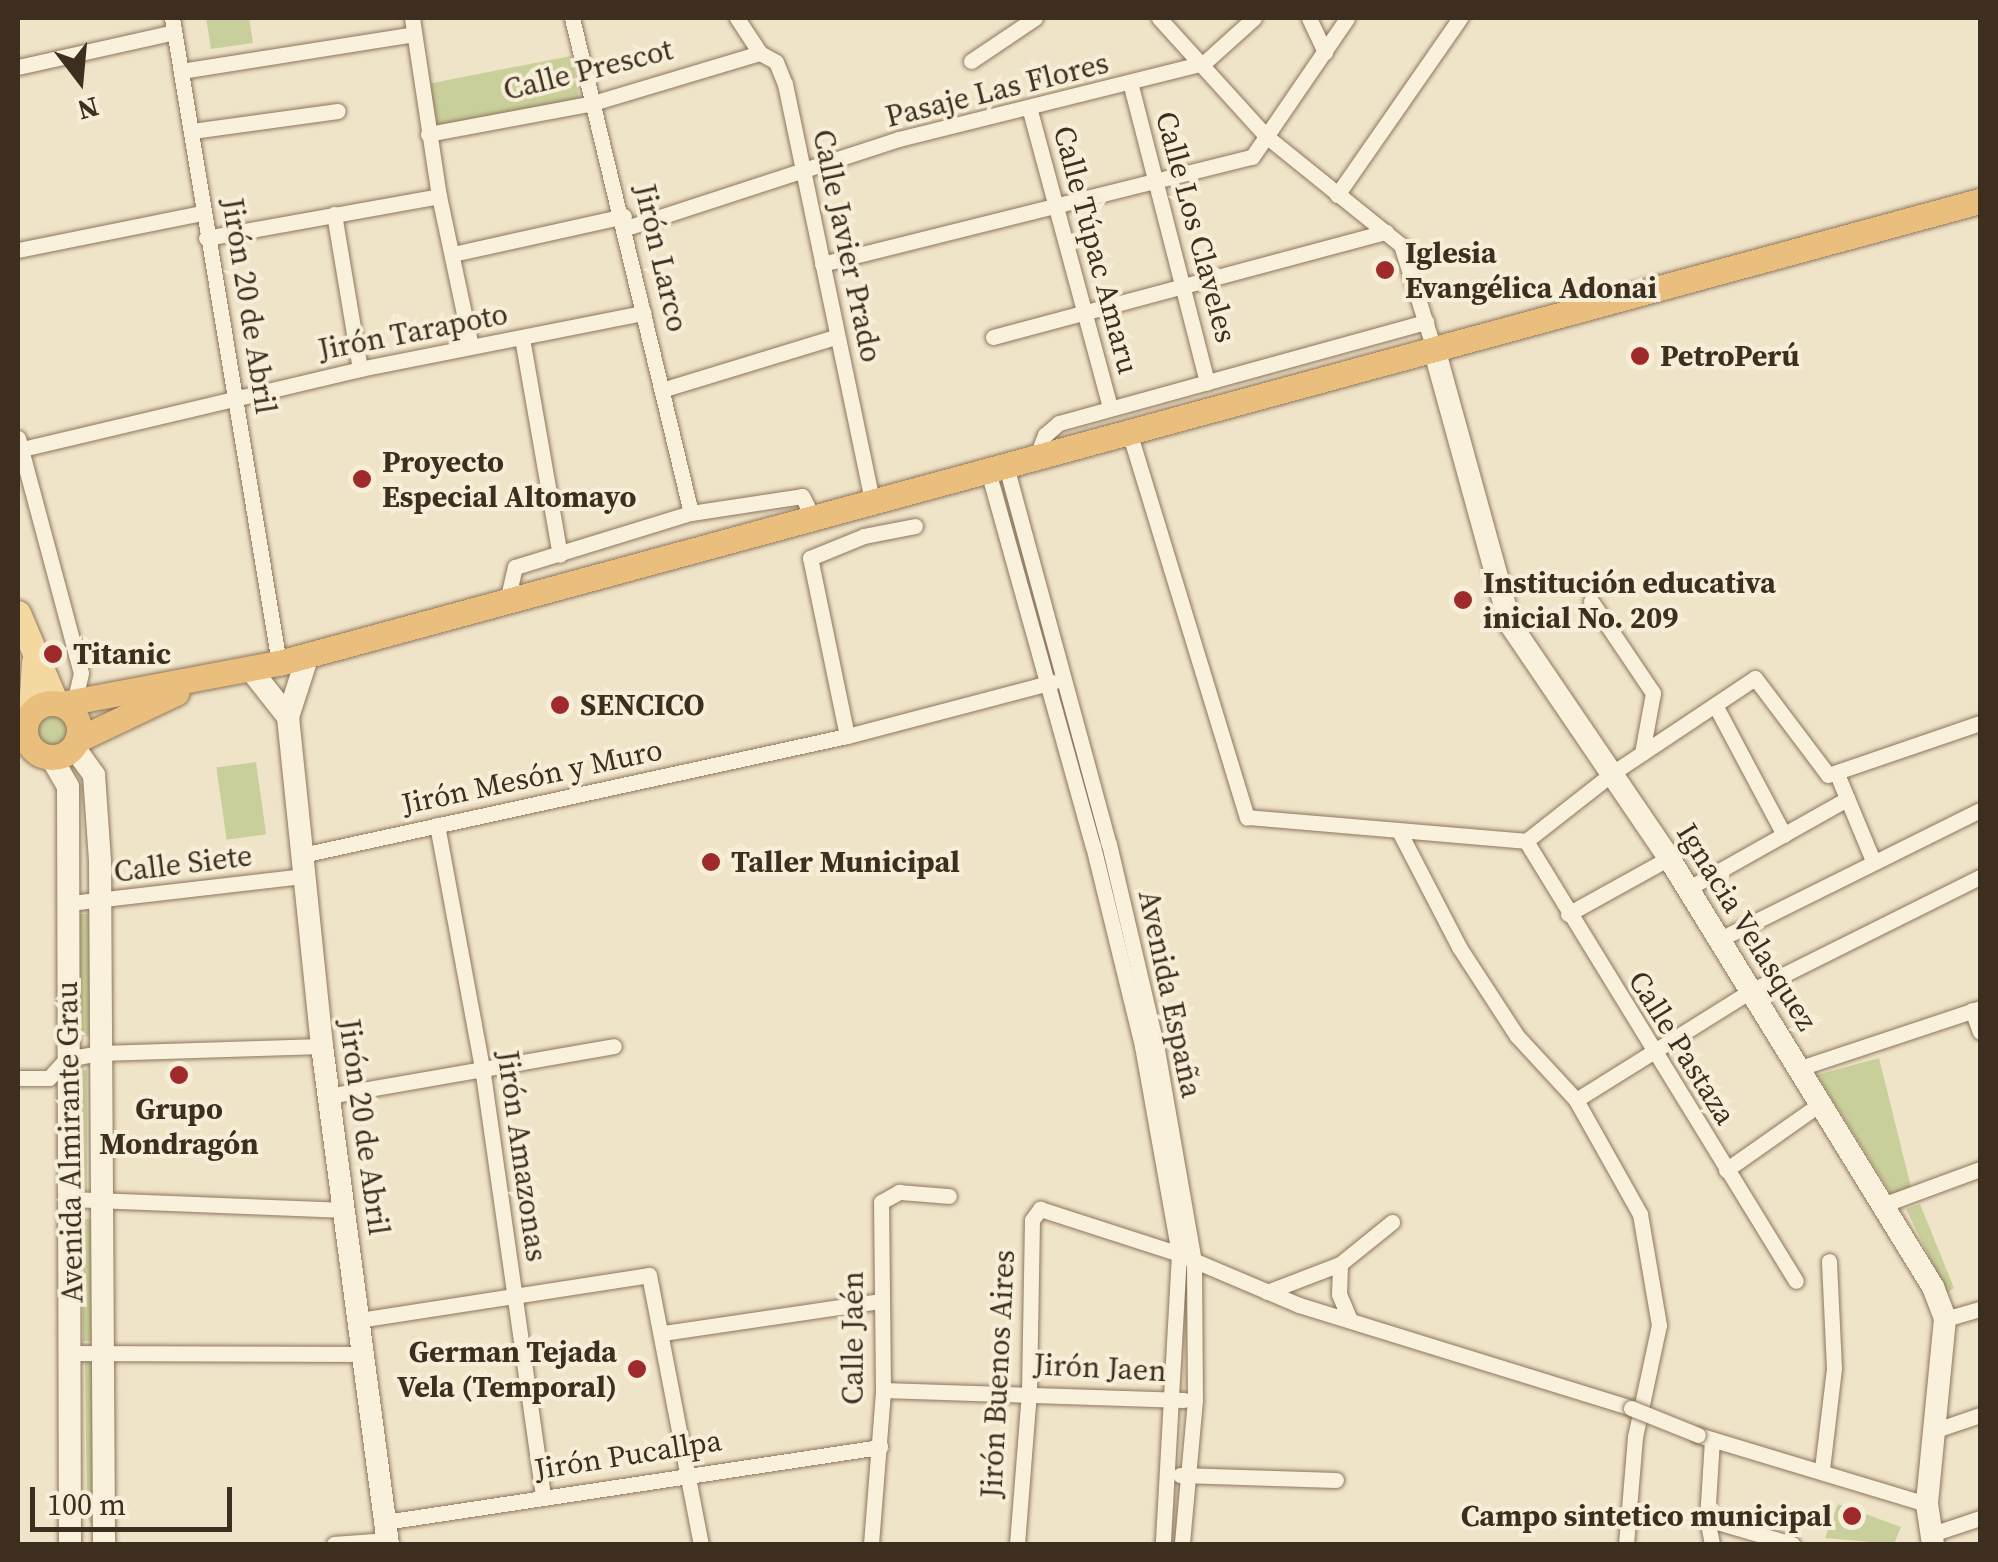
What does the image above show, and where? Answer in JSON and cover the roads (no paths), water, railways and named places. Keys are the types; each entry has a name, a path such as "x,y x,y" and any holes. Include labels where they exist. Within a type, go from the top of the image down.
{"highway":[{"path":"50,748 25,717 64,702 198,682 308,655 997,468 1130,436 1980,201"},
{"path":"50,748 198,682"},
{"path":"50,748 74,714 64,702"}],"main road":[{"name":"Ignacia Velasquez","path":"1434,352 1510,624 1669,858 1749,992 1800,1068 1817,1106 1884,1204 1945,1319"},
{"path":"18,613 32,653 64,702"},
{"path":"25,717 32,653"},
{"path":"288,716 308,655"},
{"path":"250,670 288,716"},
{"name":"Jirón 20 de Abril","path":"288,716 322,1046 386,1536"},
{"name":"Avenida Almirante Grau","path":"50,748 94,775 104,1544"},
{"name":"Avenida Almirante Grau","path":"50,748 68,787 70,1544"},
{"path":"1932,1539 1928,1504 1939,1429 1945,1319"}],"street":[{"name":"Jirón Larco","path":"572,18 625,222 691,513"},
{"name":"Calle Javier Prado","path":"736,18 760,52 776,62 784,84 822,264 864,504 864,536"},
{"path":"971,61 1035,18"},
{"path":"1159,18 1204,63 1266,136 1386,232 1408,259 1434,352"},
{"path":"1204,63 1254,18"},
{"path":"1309,18 1325,52"},
{"path":"822,264 1157,183 1252,156 1347,18"},
{"path":"1337,195 1460,18"},
{"path":"18,68 173,25"},
{"name":"Jirón 20 de Abril","path":"173,25 279,662"},
{"path":"180,71 413,26 439,196 470,346"},
{"name":"Calle Prescot","path":"428,134 592,103 760,52"},
{"name":"Pasaje Las Flores","path":"453,254 625,222 804,175 899,139 1131,86 1204,63"},
{"name":"Calle Los Claveles","path":"1131,86 1186,287 1207,382"},
{"name":"Calle Túpac Amaru","path":"1029,107 1110,407"},
{"path":"192,131 338,111"},
{"path":"206,238 439,196"},
{"path":"18,250 202,213"},
{"path":"334,214 360,369"},
{"path":"993,337 1386,232"},
{"name":"Jirón Tarapoto","path":"19,445 360,369 644,313"},
{"path":"1036,458 1051,428 1110,407 1426,322"},
{"path":"522,338 560,555"},
{"path":"664,389 835,338"},
{"path":"1130,436 1246,815 1400,833 1526,841 1642,752 1759,679 1824,773 1836,774 1980,723"},
{"path":"19,445 81,673 64,702"},
{"name":"Avenida España","path":"997,468 1156,1044 1187,1257 1195,1400 1182,1544"},
{"path":"507,601 510,571 691,513 802,496 814,518"},
{"path":"848,736 809,563 812,554 864,536 914,526"},
{"path":"1591,602 1655,699 1642,752"},
{"name":"Jirón Mesón y Muro","path":"303,866 437,826 848,736 1056,682"},
{"path":"1715,705 1784,834"},
{"path":"1836,774 1872,858"},
{"path":"1687,889 1847,799"},
{"path":"1718,940 1872,858 1980,810"},
{"name":"Jirón Amazonas","path":"437,826 482,1074 542,1496"},
{"path":"1400,833 1459,947 1516,1036 1576,1100 1640,1214 1659,1325 1634,1436 1626,1544"},
{"name":"Calle Pastaza","path":"1526,841 1796,1281"},
{"path":"1568,914 1669,858"},
{"name":"Calle Siete","path":"70,903 98,903 303,866"},
{"path":"1576,1100 1749,992 1980,876"},
{"path":"1800,1068 1976,1009 1980,1032"},
{"path":"18,1078 49,1078 70,1058 100,1053 322,1046"},
{"path":"328,1096 482,1074 614,1046"},
{"path":"1726,1170 1817,1106"},
{"path":"1884,1204 1980,1170"},
{"name":"Calle Jaén","path":"871,1544 883,1390 879,1301 885,1196 948,1196"},
{"path":"71,1199 344,1210"},
{"name":"Jirón Buenos Aires","path":"1017,1544 1030,1391 1032,1220 1040,1209 1187,1257"},
{"path":"1267,1292 1340,1264 1392,1222"},
{"path":"1187,1257 1267,1292 1350,1320 1631,1408 1705,1437 1822,1469 1928,1504"},
{"name":"Avenida España","path":"1163,1544 1187,1257"},
{"path":"1822,1469 1834,1368 1829,1261"},
{"path":"1340,1264 1339,1294 1350,1320"},
{"path":"359,1320 649,1275 701,1544"},
{"path":"663,1333 879,1301"},
{"path":"1945,1319 1980,1309"},
{"path":"71,1353 364,1354"},
{"name":"Jirón Jaen","path":"883,1390 1030,1391 1195,1400"},
{"path":"1939,1429 1980,1416"},
{"path":"1705,1437 1707,1519 1712,1544"},
{"name":"Jirón Pucallpa","path":"334,1544 386,1536 542,1496 880,1446"},
{"path":"1168,1472 1188,1477 1336,1480"},
{"path":"1932,1539 1980,1518"},
{"path":"1707,1519 1792,1544"}],"place":[{"name":"Iglesia Evangélica Adonai","path":"1385,270"},
{"name":"PetroPerú","path":"1640,356"},
{"name":"Proyecto Especial Altomayo","path":"362,479"},
{"name":"Institución educativa inicial No. 209","path":"1463,600"},
{"name":"Titanic","path":"53,654"},
{"name":"SENCICO","path":"560,705"},
{"name":"Taller Municipal","path":"711,862"},
{"name":"Grupo Mondragón","path":"179,1075"},
{"name":"German Tejada Vela (Temporal)","path":"637,1369"},
{"name":"Campo sintetico municipal","path":"1852,1516"}]}
